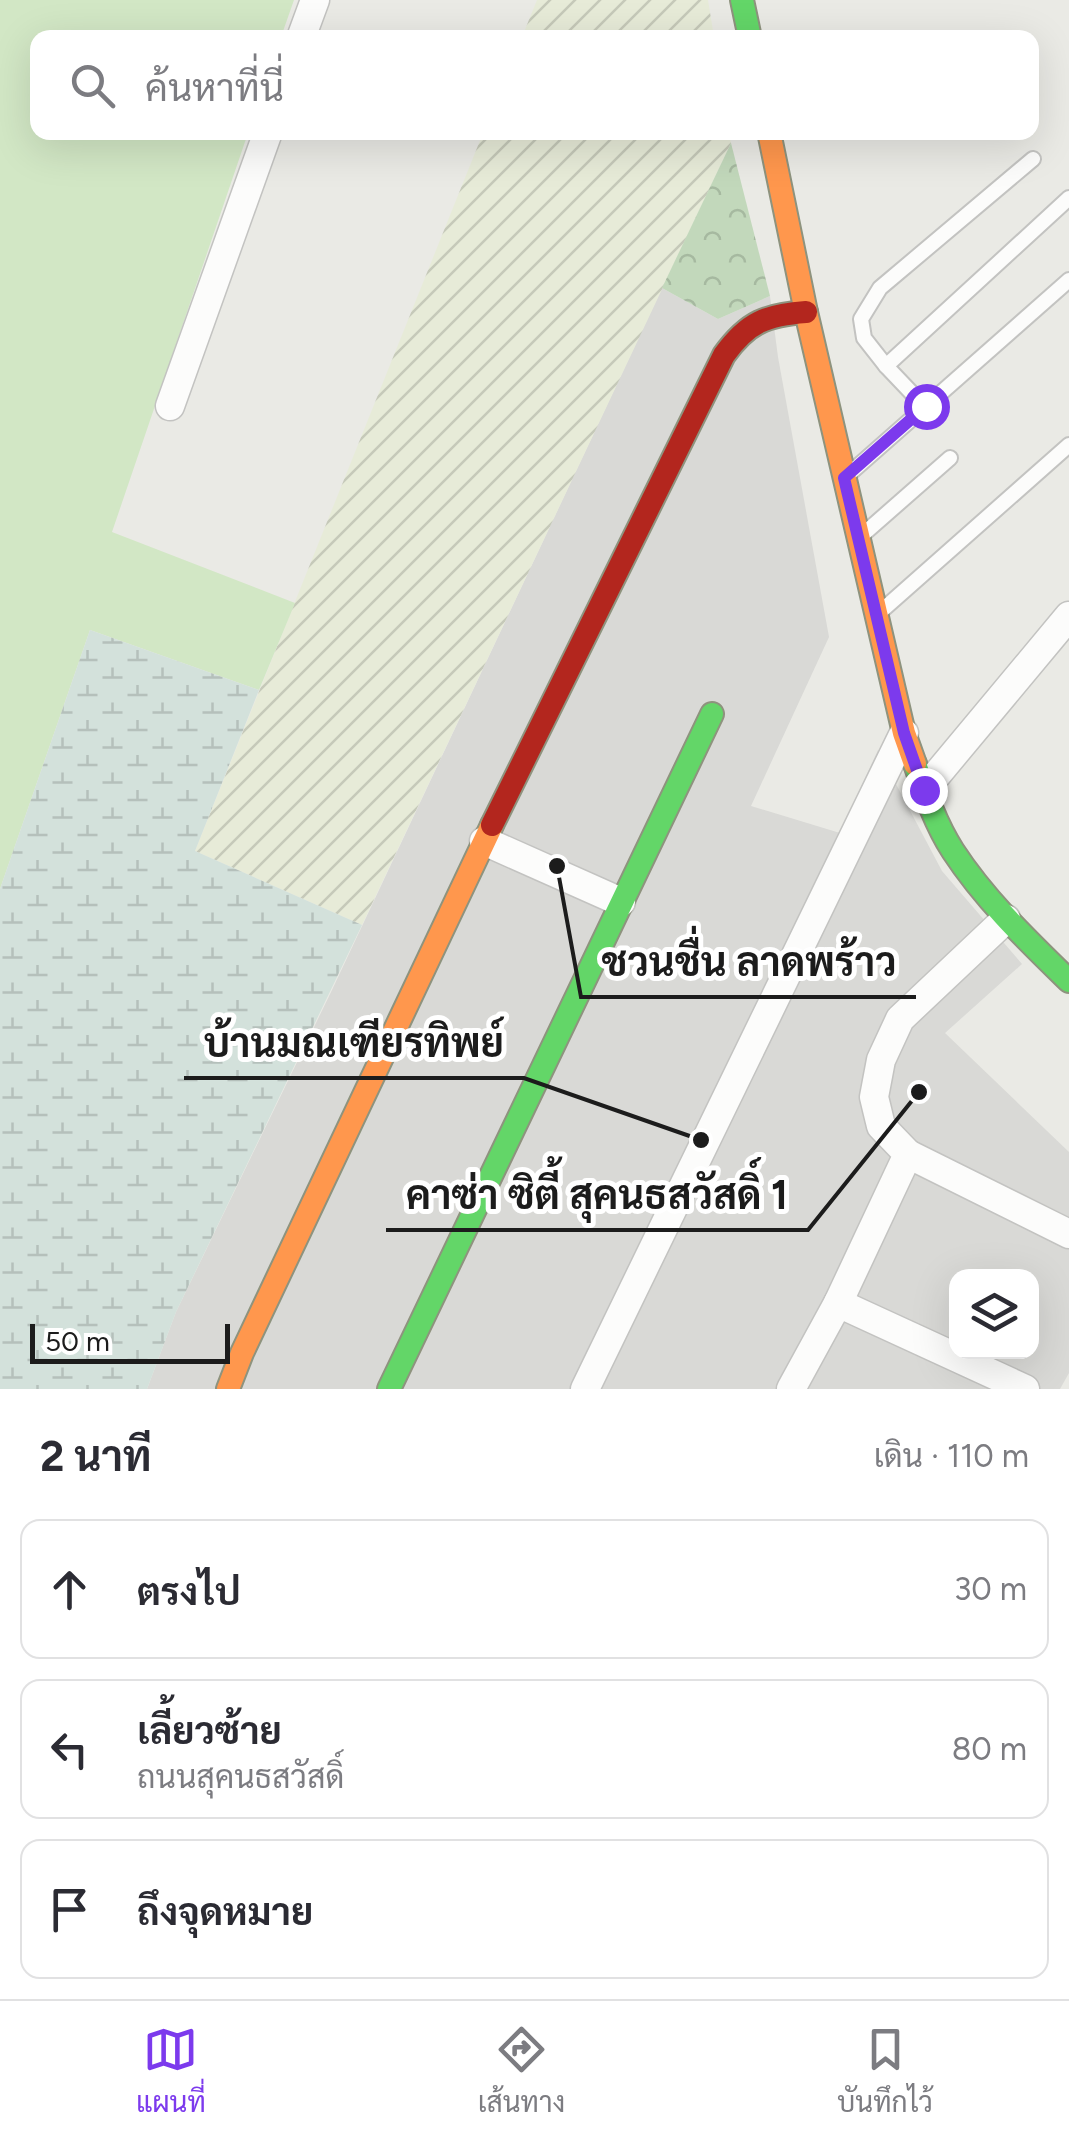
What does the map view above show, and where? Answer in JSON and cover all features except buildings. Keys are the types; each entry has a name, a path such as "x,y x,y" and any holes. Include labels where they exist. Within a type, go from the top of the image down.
{"street":[{"path":"305,30 315,0"},
{"path":"742,0 748,30"},
{"path":"170,406 265,140"},
{"path":"771,140 806,312 904,733 924,790 952,850 1006,919 1063,966"},
{"path":"228,1389 484,841 724,355 748,325 779,314 806,312"},
{"path":"924,790 1069,616"},
{"path":"390,1389 712,714"},
{"path":"585,1389 904,733"},
{"path":"484,841 621,902"},
{"path":"1006,919 900,1020 881,1060 874,1097 880,1126 908,1154 1069,1234"},
{"path":"791,1389 838,1303 908,1154"},
{"path":"838,1303 1025,1389"}],"lane":[{"path":"926,406 864,338 861,319 880,288 1032,159"},
{"path":"886,366 1069,198"},
{"path":"844,478 1069,280"},
{"path":"877,615 1069,444"},
{"path":"859,538 950,458"}],"shaded area":[{"path":"662,288 718,319 770,296 829,637 751,806 840,833 878,750 942,871 1022,964 945,1033 1069,1152 1069,1373 1060,1389 147,1389 176,1312"}],"green space":[{"path":"0,0 294,0 283,30 30,30 30,140 246,140 112,532 295,603 259,690 90,630 0,889"},
{"path":"537,0 708,0 713,30 525,30"},
{"path":"480,140 730,140 362,925 195,851"},
{"path":"731,143 770,296 718,319 662,288"},
{"path":"90,630 259,690 195,851 362,925 176,1312 147,1389 0,1389 0,889"}],"traffic: fast":[{"path":"742,0 748,30"},
{"path":"389,1389 712,714"},
{"path":"915,764 941,831 965,869 1069,981"}],"traffic: slow":[{"path":"771,140 806,312 904,733 915,764"},
{"path":"228,1389 492,825"}],"traffic: jam":[{"path":"492,825 724,355 759,322 806,312"}],"place":[{"name":"ชวนชื่น ลาดพร้าว","path":"557,866"},
{"name":"คาซ่า ซิตี้ สุคนธสวัสดิ์ 1","path":"919,1092"},
{"name":"บ้านมณเฑียรทิพย์","path":"701,1140"}],"route":[{"path":"924,790 904,733 844,478 926,406"}]}
